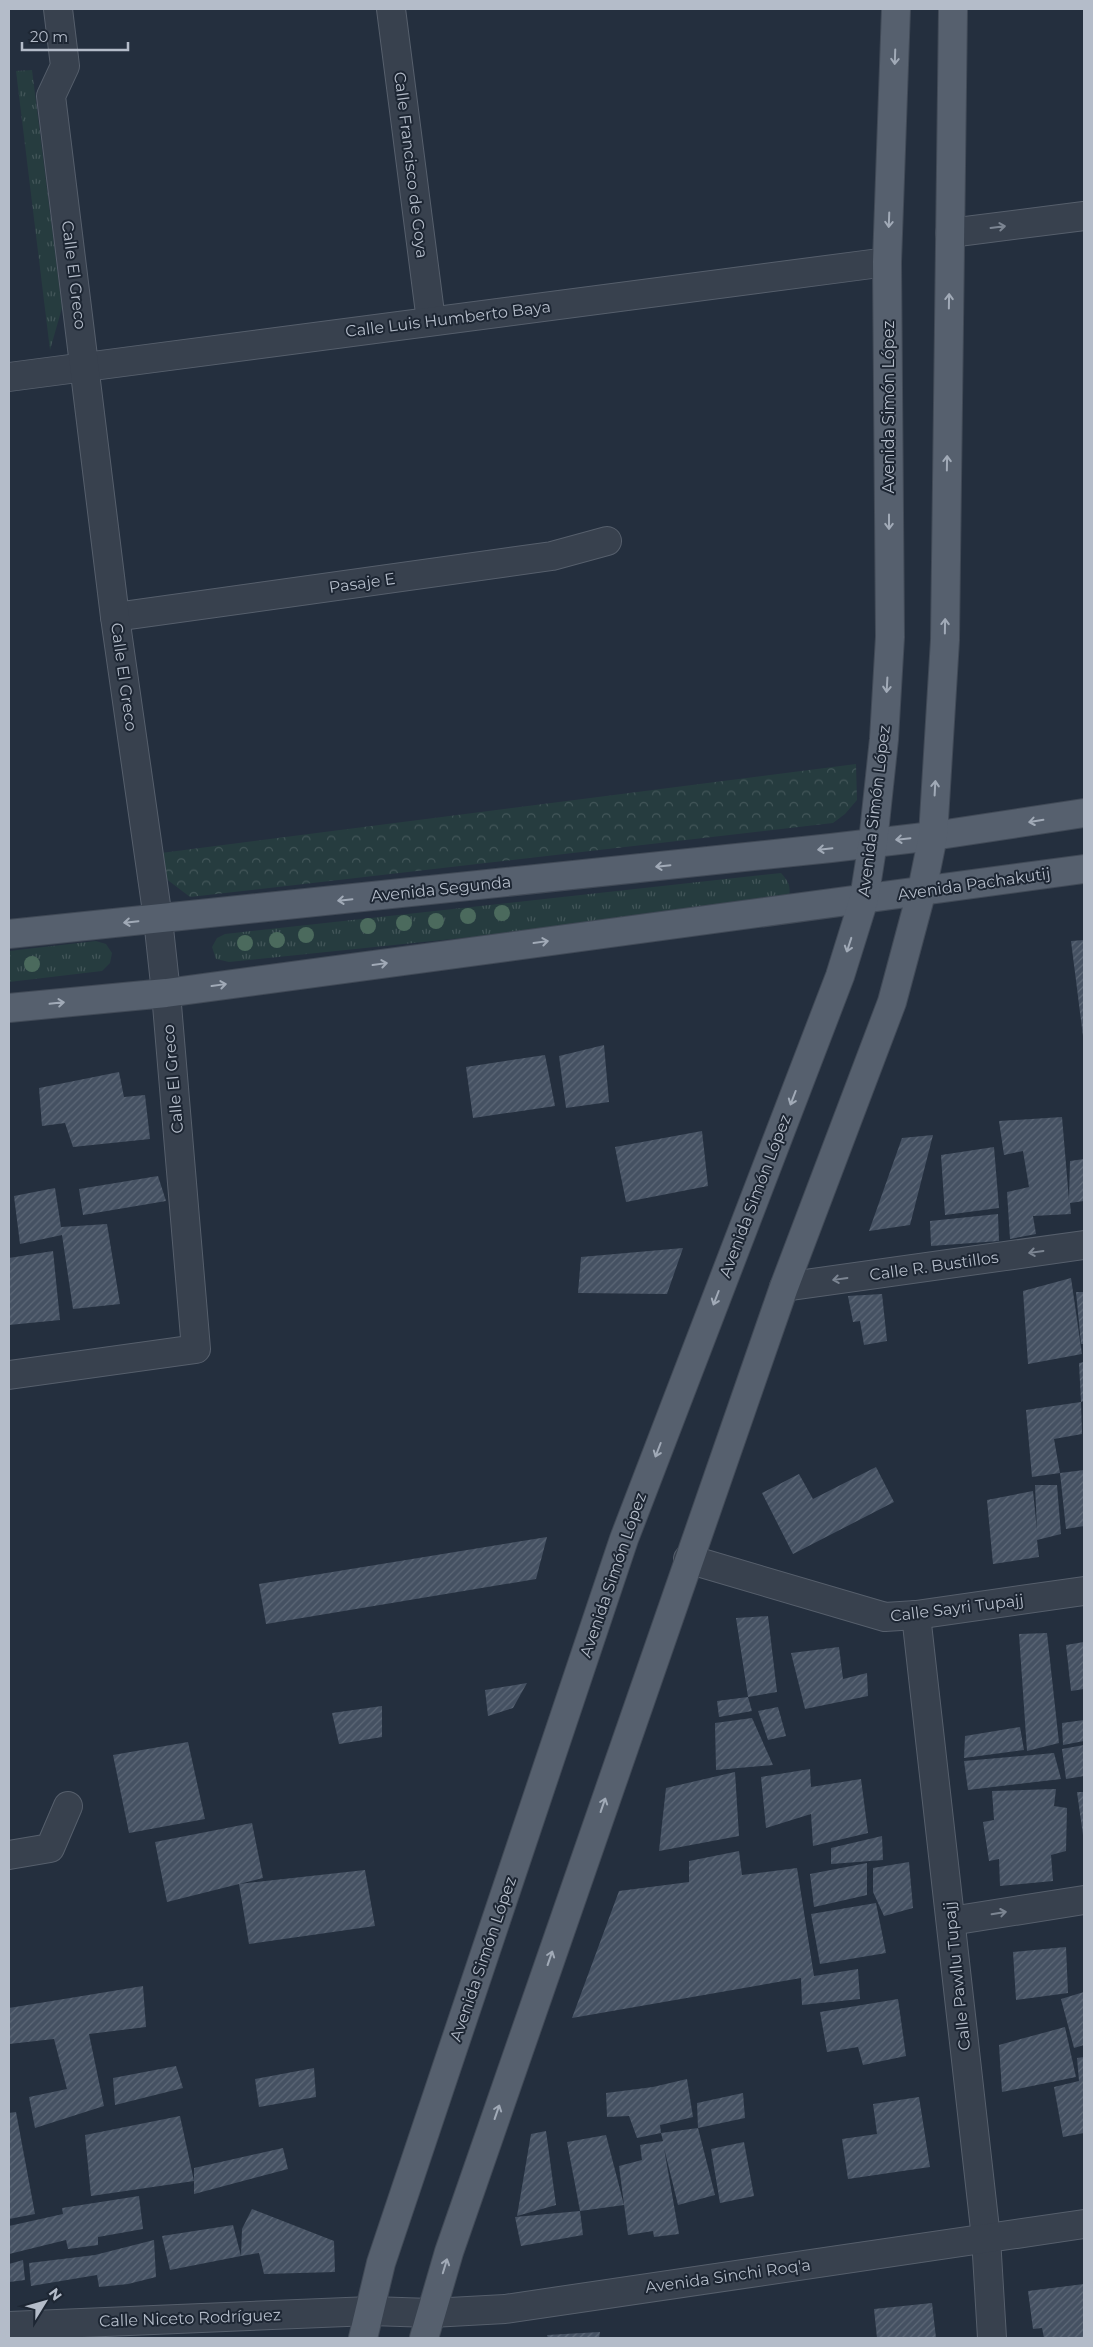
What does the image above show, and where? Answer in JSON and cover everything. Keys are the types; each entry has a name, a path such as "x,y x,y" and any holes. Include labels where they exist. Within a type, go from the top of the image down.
{"main road":[{"name":"Avenida Simón López","path":"362,2338 371,2311 381,2263 624,1539 840,976 864,899 873,842 884,739 890,637 887,262 896,9"},
{"path":"428,2325 449,2252 688,1559 784,1287 892,1002 922,890 933,836 945,640 953,9"},
{"path":"873,842 933,836 1084,813"},
{"name":"Avenida Segunda","path":"9,934 873,842"},
{"name":"Avenida Pachakutij","path":"864,899 1084,869"},
{"path":"9,1008 166,992 864,899"}],"street":[{"name":"Calle El Greco","path":"9,1375 196,1349 166,992 158,919 115,617 51,96 65,66 58,9"},
{"name":"Calle Francisco de Goya","path":"391,9 431,322"},
{"path":"950,233 1084,216"},
{"name":"Calle Luis Humberto Baya","path":"9,377 887,262"},
{"name":"Pasaje E","path":"115,617 552,556 607,541"},
{"name":"Calle R. Bustillos","path":"784,1287 1084,1246"},
{"name":"Calle Sayri Tupajj","path":"688,1559 885,1617 916,1615 1084,1591"},
{"name":"Calle Pawllu Tupajj","path":"916,1615 986,2238 992,2338"},
{"path":"9,1855 50,1848 68,1806"},
{"path":"951,1920 1084,1900"},
{"name":"Avenida Sinchi Roq'a","path":"371,2311 428,2325 505,2309 1084,2224"},
{"name":"Calle Niceto Rodríguez","path":"9,2326 371,2311"}],"green space":[{"path":"32,70 62,308 50,350 16,71"},
{"path":"856,764 857,800 845,814 833,823 190,897 165,878 161,853"},
{"path":"781,873 790,890 789,897 588,925 229,962 216,959 212,947 217,938 225,934"},
{"path":"96,941 106,944 112,953 110,963 102,971 9,982 9,951"}],"building":[{"path":"1084,940 1084,1036 1083,1036 1071,941"},
{"path":"604,1045 609,1102 566,1108 559,1056"},
{"path":"545,1055 555,1106 473,1118 466,1067"},
{"path":"119,1072 124,1097 145,1095 150,1139 73,1147 65,1123 42,1126 39,1088"},
{"path":"1062,1117 1069,1200 1070,1161 1084,1159 1084,1201 1070,1203 1071,1214 1033,1216 1036,1234 1010,1239 1007,1192 1029,1187 1023,1151 1004,1155 999,1121"},
{"path":"702,1131 708,1186 626,1202 615,1147"},
{"path":"933,1135 910,1225 869,1231 902,1138"},
{"path":"994,1147 999,1208 945,1215 941,1155"},
{"path":"158,1176 166,1201 83,1215 79,1189"},
{"path":"55,1188 61,1227 107,1224 120,1304 73,1309 62,1235 20,1244 14,1196"},
{"path":"998,1214 999,1241 931,1246 930,1221"},
{"path":"683,1248 667,1294 578,1293 581,1257"},
{"path":"53,1251 60,1320 9,1325 9,1258"},
{"path":"1071,1278 1082,1354 1028,1364 1023,1291"},
{"path":"1076,1292 1084,1292 1084,1344 1081,1344"},
{"path":"882,1294 887,1341 864,1345 860,1321 853,1322 848,1296"},
{"path":"1084,1362 1084,1401 1081,1402 1079,1363"},
{"path":"1081,1402 1082,1434 1054,1439 1060,1473 1032,1477 1026,1410"},
{"path":"876,1467 894,1502 793,1554 762,1493 799,1474 813,1499"},
{"path":"1084,1470 1084,1526 1066,1529 1060,1473"},
{"path":"1035,1485 1057,1485 1061,1534 1037,1540 1039,1557 993,1564 987,1500 1033,1491 1037,1530"},
{"path":"547,1537 536,1579 266,1624 259,1584"},
{"path":"768,1616 777,1692 748,1697 736,1618"},
{"path":"1047,1633 1059,1743 1027,1751 1019,1634"},
{"path":"1084,1642 1084,1689 1071,1691 1066,1645"},
{"path":"839,1647 843,1679 867,1673 868,1696 805,1709 791,1653"},
{"path":"527,1683 513,1708 488,1716 485,1690"},
{"path":"748,1697 752,1711 719,1717 717,1701"},
{"path":"382,1706 382,1737 339,1744 332,1713"},
{"path":"778,1707 786,1736 768,1740 758,1711"},
{"path":"752,1718 773,1765 716,1770 715,1723"},
{"path":"1084,1720 1084,1741 1063,1745 1062,1723"},
{"path":"1020,1727 1024,1750 964,1758 965,1736"},
{"path":"188,1742 205,1819 129,1833 113,1755"},
{"path":"1084,1745 1084,1776 1066,1779 1062,1749"},
{"path":"1054,1753 1061,1779 968,1790 964,1761"},
{"path":"810,1769 811,1787 861,1779 868,1833 813,1846 811,1814 766,1828 761,1777"},
{"path":"735,1772 739,1836 659,1851 666,1788"},
{"path":"1056,1789 1054,1806 1067,1808 1066,1851 1051,1855 1053,1881 1000,1886 999,1859 989,1861 983,1822 994,1820 992,1791"},
{"path":"1077,1792 1084,1792 1084,1835 1083,1835"},
{"path":"252,1823 263,1878 167,1902 155,1842"},
{"path":"882,1836 883,1860 831,1864 831,1848"},
{"path":"739,1851 742,1875 797,1868 814,1976 858,1969 860,1999 802,2005 801,1978 572,2018 619,1891 689,1882 689,1861"},
{"path":"909,1862 913,1908 884,1916 873,1892 873,1868"},
{"path":"867,1863 867,1895 814,1907 810,1874"},
{"path":"365,1870 375,1926 249,1944 239,1884"},
{"path":"876,1903 886,1953 820,1964 811,1914"},
{"path":"1066,1947 1068,1993 1016,2000 1013,1952"},
{"path":"143,1986 146,2027 89,2034 104,2106 35,2128 29,2097 67,2089 54,2039 9,2044 9,2008"},
{"path":"1084,1992 1084,2045 1074,2048 1061,1999"},
{"path":"898,1999 906,2056 863,2065 858,2047 827,2052 820,2012"},
{"path":"1065,2027 1076,2077 1002,2092 999,2045"},
{"path":"1084,2057 1084,2133 1063,2137 1054,2087 1079,2081 1077,2058"},
{"path":"176,2066 183,2088 115,2105 113,2078"},
{"path":"314,2068 316,2097 259,2107 255,2079"},
{"path":"687,2079 693,2117 660,2125 661,2133 637,2138 629,2116 607,2117 606,2093 653,2087"},
{"path":"743,2093 745,2118 698,2128 697,2103"},
{"path":"919,2097 930,2167 848,2179 842,2139 877,2134 873,2104"},
{"path":"16,2112 35,2214 9,2219 9,2113"},
{"path":"180,2116 194,2181 91,2196 85,2135"},
{"path":"698,2128 715,2195 678,2205 664,2148 679,2234 654,2237 653,2231 628,2235 619,2166 642,2160 640,2145 663,2141 661,2133"},
{"path":"546,2131 556,2205 517,2216 531,2134"},
{"path":"606,2135 624,2205 580,2211 567,2142"},
{"path":"744,2142 754,2196 720,2203 711,2149"},
{"path":"283,2148 288,2169 194,2194 194,2168"},
{"path":"139,2196 143,2229 98,2237 98,2245 68,2249 66,2240 9,2254 9,2226 63,2214 62,2208"},
{"path":"252,2209 334,2241 335,2272 264,2274 259,2253 241,2256 242,2229"},
{"path":"580,2211 583,2235 521,2246 515,2217"},
{"path":"233,2225 241,2256 170,2270 162,2236"},
{"path":"154,2240 156,2277 128,2284 99,2287 97,2275 31,2286 29,2263 95,2255"},
{"path":"23,2260 25,2280 9,2282 9,2264"},
{"path":"1084,2284 1084,2338 1044,2338 1042,2328 1033,2329 1028,2291"},
{"path":"932,2303 936,2338 877,2338 874,2309"},
{"path":"600,2332 599,2338 548,2338 547,2335"}]}
